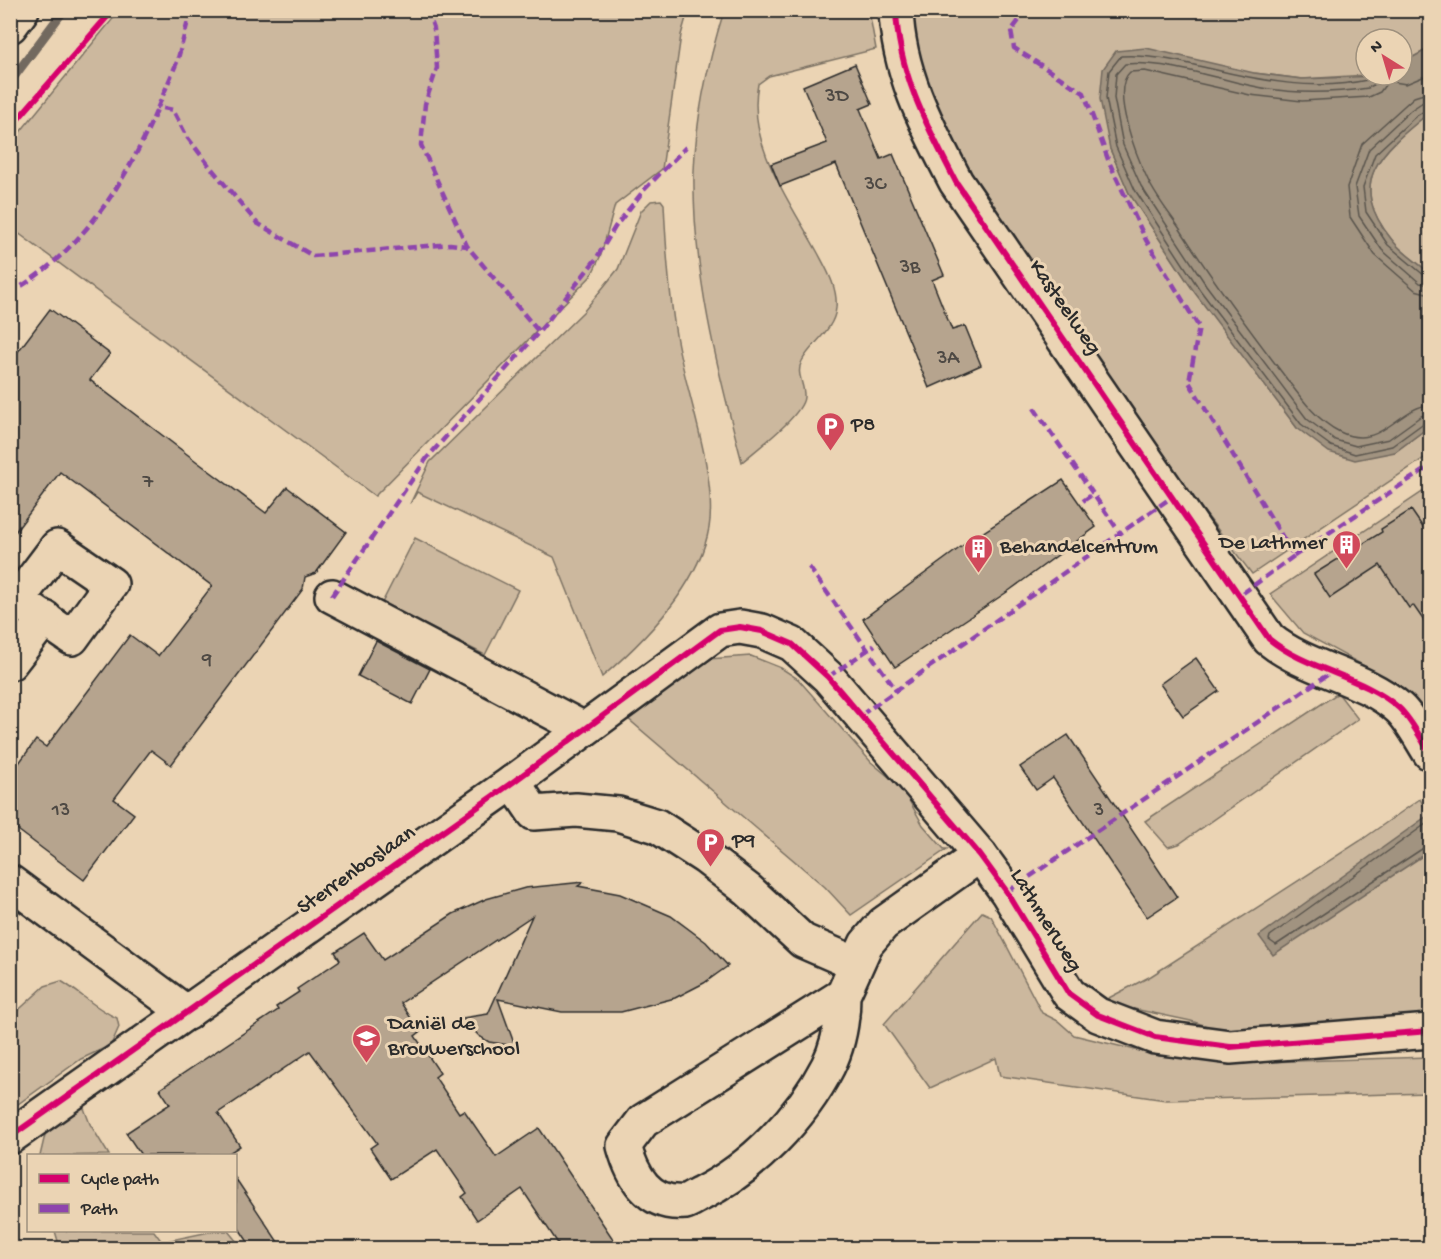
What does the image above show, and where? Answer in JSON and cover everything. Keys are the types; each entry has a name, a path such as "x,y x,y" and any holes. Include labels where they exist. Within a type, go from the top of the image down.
{"street":[{"path":"10,26 22,10"},
{"name":"Kasteelweg","path":"896,10 907,76 933,139 956,182 1269,639 1288,654 1371,690 1399,708 1431,753"},
{"path":"332,596 584,729"},
{"path":"10,663 45,618"},
{"name":"Lathmerweg","path":"720,630 740,627 762,631 792,644 834,685 980,855 1007,892 1069,994 1098,1015 1155,1037 1230,1047 1431,1031"},
{"name":"Sterrenboslaan","path":"10,1137 513,782 720,630"},
{"path":"513,782 534,813 576,810 618,814 657,826 705,856 748,890 803,941 856,964"},
{"name":"Lathmerweg","path":"843,994 643,1121 624,1146 630,1168 640,1186 663,1199 685,1202 715,1187 769,1143 816,1087 829,1064 838,1039 843,994 866,944 882,924 980,855"},
{"path":"10,882 187,1013"}],"shaded area":[{"path":"120,10 688,11 681,35 662,169 615,205 601,255 591,276 375,496 14,230 11,234 11,143"},
{"path":"724,11 869,11 876,49 769,76 758,84 756,107 765,151 773,173 834,286 836,308 827,330 806,354 800,366 804,392 802,404 788,422 742,462 708,318 694,208 695,150 700,110"},
{"path":"906,11 1430,11 1430,48 1414,57 1414,27 1354,27 1354,76 1302,79 1254,73 1110,149 1129,193 1189,284 1297,428 1395,452 1430,426 1430,454 1252,574 1185,487 965,173 912,51"},
{"path":"1430,112 1430,274 1396,245 1378,219 1371,201 1370,184 1375,168 1384,154"},
{"path":"661,200 664,204 668,270 676,335 709,483 711,507 709,528 694,570 682,591 652,629 602,677 554,557 417,492 410,504 430,462 584,311 618,269 641,211 651,201"},
{"path":"1430,487 1430,733 1398,684 1303,633 1270,594"},
{"path":"415,538 518,590 485,655 382,603"},
{"path":"751,656 781,668 798,679 871,762 902,788 923,825 944,849 947,849 851,915 825,887 626,717 695,665 708,659"},
{"path":"1338,693 1358,719 1179,844 1168,847 1145,821"},
{"path":"1420,799 1430,819 1430,1025 1226,1032 1191,1021 1101,1002 1151,976 1360,841"},
{"path":"982,912 991,916 1042,1013 1058,1021 1074,1035 1160,1056 1230,1063 1430,1057 1430,1093 1166,1100 1000,1076 996,1058 930,1088 884,1024"},
{"path":"61,981 117,1018 119,1027 111,1045 81,1059 11,1109 11,1017 45,986"},
{"path":"82,1103 90,1124 108,1154 40,1154 48,1122"},
{"path":"55,1232 155,1232 162,1242 209,1232 229,1232 242,1248 60,1248"}],"water":[{"path":"1146,48 1254,73 1302,79 1354,77 1354,87 1414,87 1414,57 1430,48 1430,112 1384,154 1375,168 1370,184 1371,201 1378,219 1392,240 1430,274 1430,426 1395,452 1355,460 1329,452 1297,428 1195,293 1129,193 1110,149 1100,99 1103,69 1116,51"},
{"path":"1430,814 1430,851 1273,955 1259,936"}],"building":[{"path":"855,64 872,104 860,109 881,159 893,154 944,275 932,280 952,330 965,326 981,365 929,388 836,164 780,186 771,164 827,143 803,86"},
{"path":"50,309 110,354 90,380 196,461 266,513 287,487 346,532 316,573 305,577 303,589 171,765 151,750 114,799 134,814 84,880 10,824 10,775 36,740 46,747 130,635 158,656 212,586 60,472 10,539 10,362"},
{"name":"Behandelcentrum","path":"1063,480 1096,527 1010,590 895,667 863,619 965,544"},
{"name":"De Lathmer","path":"1411,510 1431,539 1431,631 1413,605 1409,608 1380,565 1330,598 1314,574 1382,532 1381,529"},
{"path":"376,641 430,669 412,704 358,676"},
{"path":"1196,658 1219,691 1183,716 1160,684"},
{"path":"1068,735 1177,897 1147,917 1053,778 1036,790 1020,767"},
{"path":"584,882 578,886 620,894 671,916 706,942 728,966 704,983 675,998 621,1012 562,1012 498,999 515,1046 489,1042 479,1036 462,1018 488,1014 532,916 401,1003 420,1032 415,1036 440,1073 435,1077 459,1113 464,1110 496,1157 539,1128 619,1248 561,1248 522,1189 477,1220 462,1197 467,1193 437,1149 391,1179 370,1148 377,1143 310,1051 218,1113 240,1146 228,1154 140,1154 126,1133 170,1104 160,1089 278,1010 276,1007 299,992 297,989 340,960 335,952 364,933 383,960 453,914 486,899 525,888"},
{"path":"237,1180 282,1248 252,1248 237,1226"}],"waterway":[{"path":"10,82 64,10"}],"marked path":[{"path":"191,10 177,62 158,107 173,110 187,137 257,223 313,256 450,244 467,246"},
{"path":"427,10 434,29 437,68 425,104 421,145 467,246 539,332"},
{"path":"1027,10 1011,31 1014,48 1084,93 1109,162 1146,240 1199,327 1189,382 1294,556 1239,596"},
{"path":"10,293 36,276 80,236 117,188 146,135 158,107"},
{"path":"332,596 427,458 539,332 596,259 615,227 644,190 686,147"},
{"path":"1034,408 1120,533"},
{"path":"1294,556 1430,466"},
{"path":"1083,501 1093,494"},
{"path":"861,715 1172,497"},
{"path":"809,567 896,690"},
{"path":"828,677 875,645"},
{"path":"1007,892 1330,673"}],"cycle path":[{"path":"10,128 113,10"},
{"path":"896,10 902,56 908,78 925,120 956,182 1269,639 1284,650 1385,697 1408,718 1430,753"},
{"path":"10,1137 513,782 720,630 740,627 762,631 792,644 828,677 980,855 1007,892 1069,994 1098,1015 1155,1037 1230,1047 1430,1031"}],"place":[{"name":"P8","path":"830,452"},
{"name":"De Lathmer","path":"1347,570"},
{"name":"Behandelcentrum","path":"979,574"},
{"name":"P9","path":"711,868"},
{"name":"Daniël de Brouwerschool","path":"367,1064"}]}
